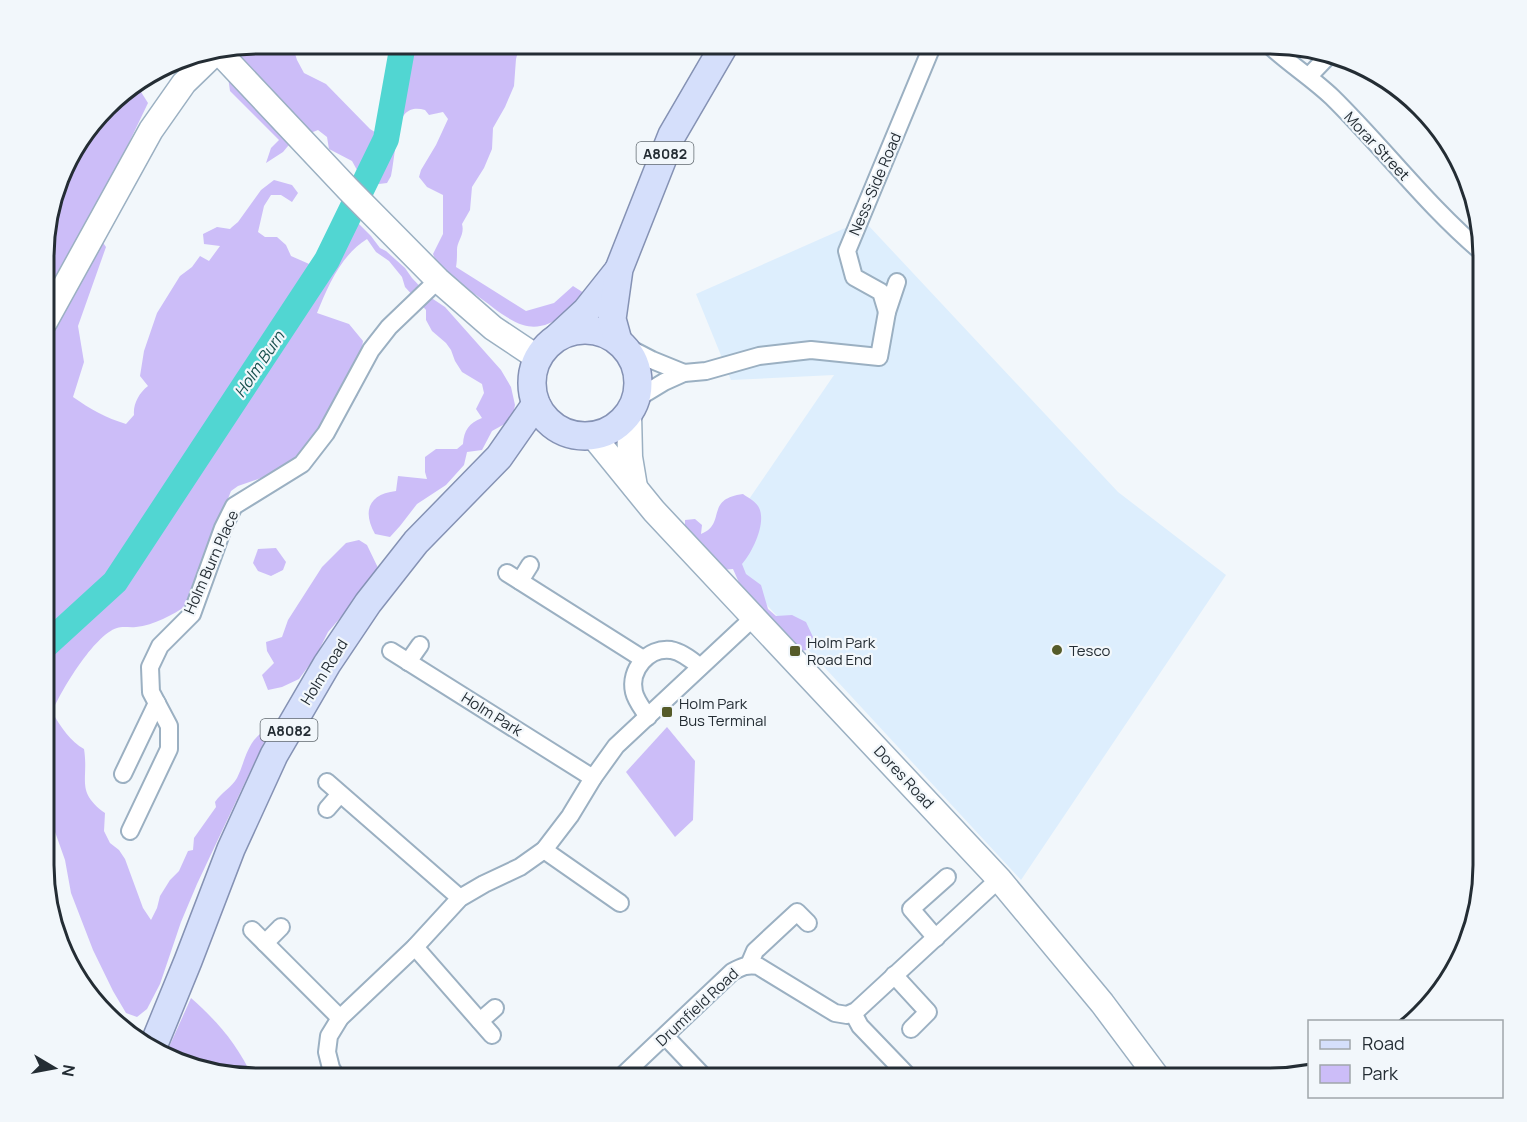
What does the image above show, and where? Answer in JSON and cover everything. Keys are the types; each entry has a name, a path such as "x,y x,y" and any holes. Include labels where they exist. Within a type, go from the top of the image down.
{"main road":[{"name":"A8082","path":"633,407 639,383 638,372 621,343 612,319 620,269 672,135 718,54"},
{"path":"223,57 438,280 493,328 538,358 533,372 532,387 536,404 547,420 564,432 578,436 593,436 619,425 633,407"},
{"path":"54,306 151,130 184,83 207,60"},
{"name":"A8082","path":"538,358 546,346 586,311 620,269"},
{"path":"558,337 572,331 588,330 604,333 621,343"},
{"name":"Holm Road","path":"155,1041 231,849 274,754 315,684 368,603 416,542 499,457 536,404"},
{"path":"633,407 630,457 635,488"},
{"path":"499,457 524,443 564,432"},
{"name":"Dores Road","path":"593,436 654,511 999,879 1102,1003 1151,1068"}],"street":[{"name":"Ness-Side Road","path":"887,312 881,292 854,277 847,251 929,54"},
{"name":"Morar Street","path":"1281,54 1333,98 1421,194 1473,243"},
{"path":"1309,76 1323,62"},
{"name":"Holm Burn Place","path":"130,831 169,749 169,726 151,692 150,667 160,646 192,614 223,528 234,506 302,464 326,432 371,350 395,320 438,280"},
{"path":"633,407 664,382 684,373 706,371 759,356 811,350 879,357 887,312 897,282"},
{"path":"621,343 652,360 684,373"},
{"path":"530,565 514,577 643,659"},
{"path":"331,1068 327,1052 329,1036 340,1018 415,947 460,898 520,867 544,850 570,816 592,778 616,746 753,618"},
{"path":"408,662 420,645"},
{"path":"648,717 634,693 633,681 643,659 658,650 672,650 700,667"},
{"name":"Holm Park","path":"391,651 592,778"},
{"path":"123,774 157,703"},
{"path":"327,783 460,898"},
{"path":"327,809 340,794"},
{"path":"544,850 610,886 620,903"},
{"path":"936,938 911,909 947,877"},
{"path":"896,1068 860,1026 853,1013 999,879"},
{"name":"Drumfield Road","path":"749,965 755,951 797,912 808,923"},
{"path":"265,943 281,927"},
{"path":"252,930 340,1018"},
{"path":"415,947 492,1035"},
{"name":"Drumfield Road","path":"631,1068 732,972 749,965 765,970 835,1013 842,1015 853,1013"},
{"path":"894,975 928,1012 911,1029"},
{"path":"480,1021 495,1008"},
{"path":"665,1036 695,1068"}],"shaded area":[{"path":"852,225 868,225 1118,492 1226,575 1021,880 715,549 834,375 731,380 696,294"}],"green space":[{"path":"257,54 295,54 304,73 326,84 370,129 381,136 397,89 405,54 517,54 514,86 493,128 492,149 472,187 470,210 462,224 457,247 456,267 526,311 554,303 573,286 584,293 558,319 532,327 504,316 451,278 440,266 433,254 443,234 443,195 427,187 419,177 448,119 443,112 429,115 425,110 416,109 404,115 398,134 391,176 387,183 379,184 362,179 352,161 329,149 327,137 318,130 293,140 283,152 266,163 271,148 279,140 230,91 227,70 214,59"},
{"path":"140,91 148,103 90,224 106,247 78,326 84,362 73,397 98,413 126,424 134,415 134,407 139,395 148,386 140,376 144,351 157,313 180,276 192,267 200,256 209,261 220,246 204,244 203,234 217,227 230,229 238,222 261,190 274,180 292,185 298,193 292,202 281,195 271,195 264,206 258,232 265,237 277,237 286,245 291,256 316,267 321,260 324,242 337,224 343,208 380,248 405,268 430,297 445,307 501,370 511,387 515,405 512,420 492,431 482,450 467,452 464,465 446,485 417,504 390,537 375,534 369,518 370,505 380,496 396,491 398,476 427,479 425,457 436,449 457,449 463,444 468,428 482,418 476,409 484,393 482,384 462,372 446,343 432,331 426,320 426,310 405,287 402,277 389,261 376,252 367,239 343,262 317,313 349,324 363,341 357,379 358,395 349,408 333,418 308,454 278,472 238,486 231,491 187,605 156,622 136,627 119,627 108,633 89,652 54,708 54,257 56,230 69,179 81,155 104,123"},
{"path":"743,494 758,506 761,512 760,528 754,545 742,564 746,574 761,585 768,609 776,616 792,615 806,622 813,637 807,650 788,653 744,594 733,569 721,570 685,531 685,520 695,519 702,525 701,534 709,530 719,506 731,497"},
{"path":"359,540 367,545 380,572 328,632 316,656 299,679 282,687 268,690 262,675 274,663 267,651 266,642 282,637 288,620 322,567 346,543"},
{"path":"276,548 286,562 283,570 271,576 258,571 253,563 258,549"},
{"path":"54,715 66,733 84,749 86,791 105,813 104,831 110,843 125,859 143,908 151,920 160,896 179,871 188,851 193,850 194,838 216,807 215,802 237,778 253,741 263,732 265,740 197,884 181,922 160,984 147,1009 137,1017 126,1013 93,950 71,893 65,860 54,829"},
{"path":"667,727 695,761 693,820 675,837 626,772"},
{"path":"191,998 227,1035 247,1068 204,1061 169,1048"}],"waterway":[{"name":"Holm Burn","path":"54,638 115,582 327,260 386,139 401,54"}],"place":[{"name":"Tesco","path":"1057,650"},
{"name":"Holm Park Road End","path":"795,651"},
{"name":"Holm Park Bus Terminal","path":"667,712"}]}
